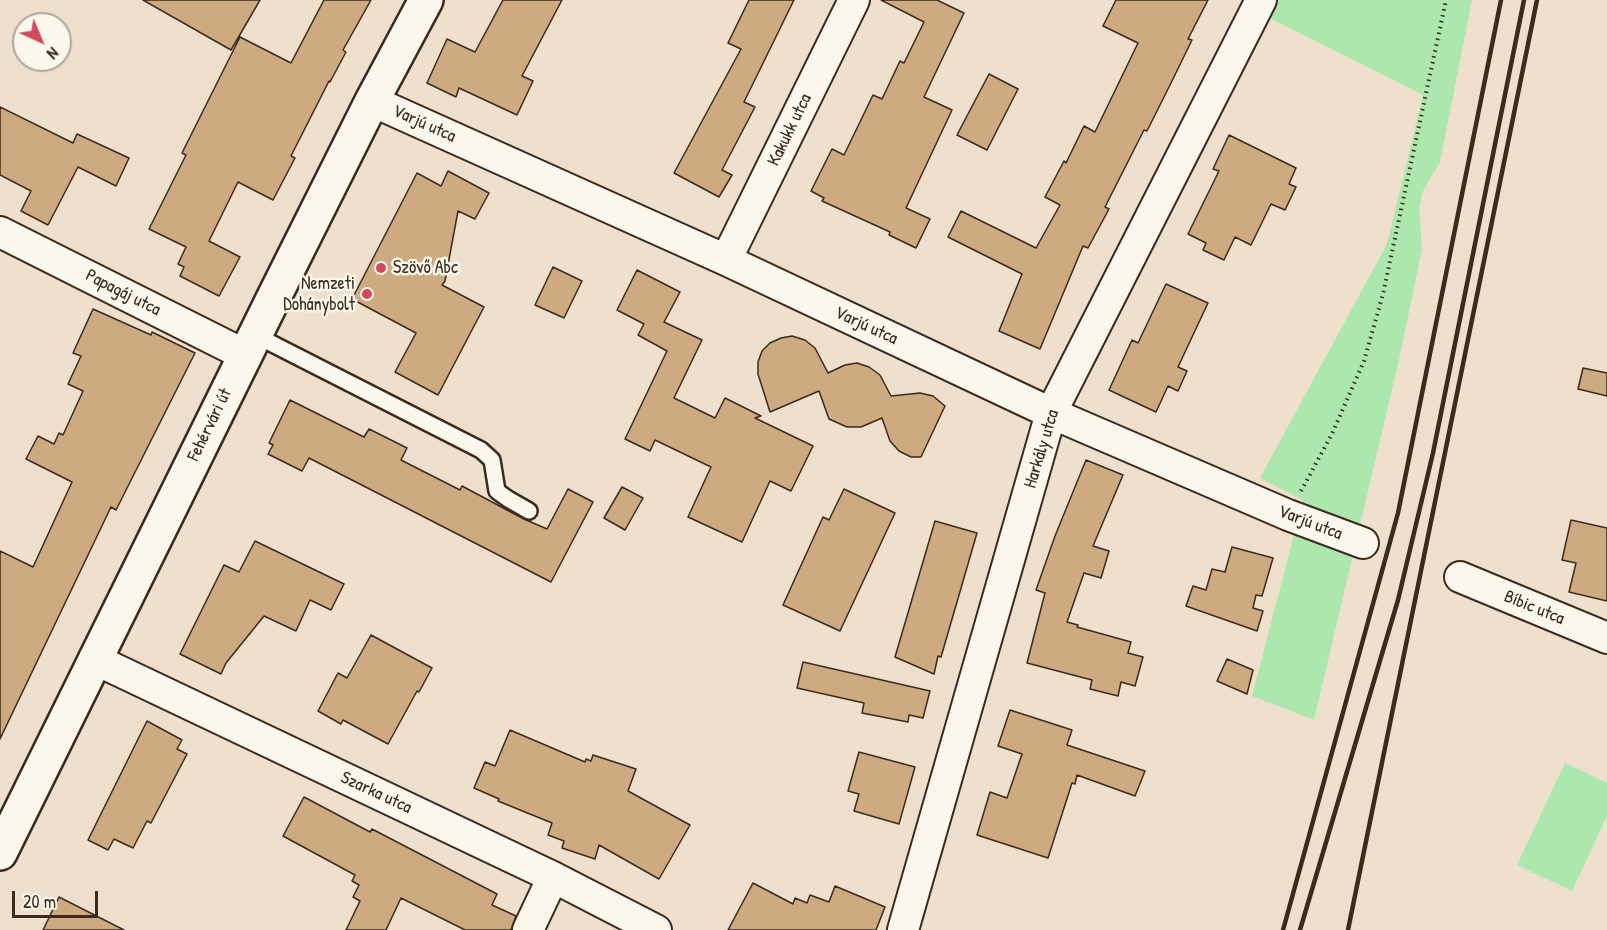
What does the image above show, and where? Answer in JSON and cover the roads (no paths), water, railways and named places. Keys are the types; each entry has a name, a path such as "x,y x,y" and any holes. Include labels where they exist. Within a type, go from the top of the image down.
{"main road":[{"name":"Fehérvári út","path":"0,851 372,101 426,0"}],"street":[{"name":"Kakukk utca","path":"726,260 854,0"},
{"name":"Harkály utca","path":"903,930 1051,413 1261,0"},
{"name":"Varjú utca","path":"372,101 726,260 1051,413 1288,515 1363,543"},
{"name":"Papagáj utca","path":"0,232 250,345"},
{"name":"Bíbic utca","path":"1460,577 1607,638"},
{"name":"Szarka utca","path":"94,659 553,878 656,930"},
{"path":"528,930 553,878"}],"lane":[{"path":"250,345 481,450 492,460 496,491 529,511"}],"railway":[{"path":"1283,930 1398,513 1501,0"},
{"path":"1300,930 1398,600 1433,453 1524,0"},
{"path":"1348,930 1537,0"}],"place":[{"name":"Szövő Abc","path":"381,268"},
{"name":"Nemzeti Dohánybolt","path":"367,294"}]}
